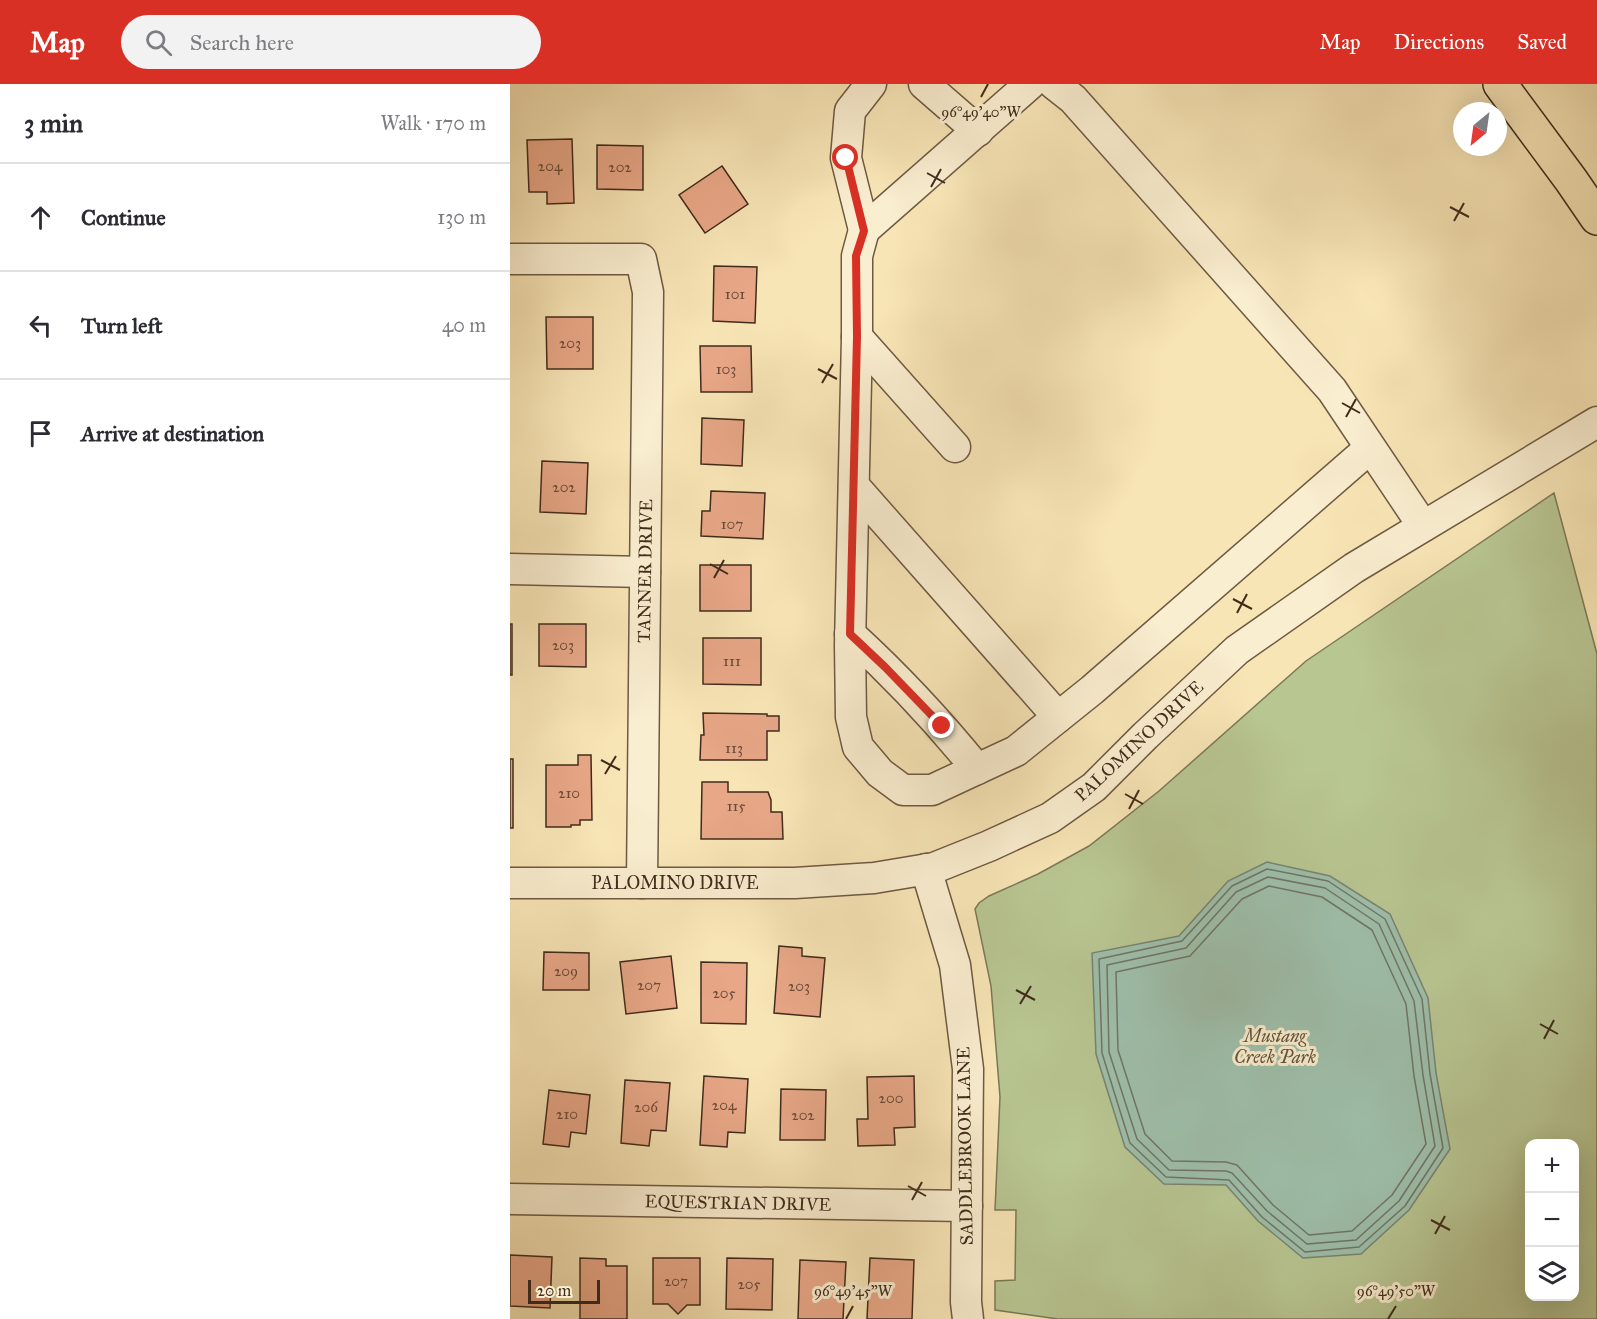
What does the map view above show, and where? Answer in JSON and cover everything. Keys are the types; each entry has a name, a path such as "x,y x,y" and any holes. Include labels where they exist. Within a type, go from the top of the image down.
{"main road":[{"path":"1500,84 1597,218"}],"street":[{"path":"864,231 846,158 850,111 871,84"},
{"path":"924,84 978,131"},
{"path":"1030,84 864,231 856,256 857,337 850,634 851,717 858,747 880,773 903,790 932,790 1016,751 1092,690 1370,448"},
{"path":"1054,84 1073,99 1332,390 1423,526"},
{"name":"TANNER DRIVE","path":"510,259 641,259 648,292 642,883"},
{"path":"857,337 955,447"},
{"name":"PALOMINO DRIVE","path":"510,883 795,883 874,878 934,868 989,846 1050,818 1094,788 1145,736 1237,650 1354,568 1597,422"},
{"path":"854,486 1058,717"},
{"path":"510,570 645,572"},
{"path":"850,634 942,726 977,769"},
{"name":"SADDLEBROOK LANE","path":"926,869 955,965 968,1069 966,1302 968,1319"},
{"name":"EQUESTRIAN DRIVE","path":"510,1199 967,1206"}],"green space":[{"name":"Mustang Creek Park","path":"1554,493 1597,654 1597,1319 1058,1319 995,1310 995,1281 1015,1280 1016,1210 995,1210 1000,1097 991,986 975,909 989,896 1038,874 1089,846 1159,791 1306,661"}],"water":[{"path":"1267,862 1330,876 1390,914 1428,998 1436,1073 1450,1149 1409,1210 1361,1254 1303,1258 1258,1221 1226,1185 1164,1184 1125,1147 1096,1054 1092,953 1179,936 1228,881"}],"building":[{"path":"572,139 574,203 547,204 547,192 529,192 527,140"},
{"path":"597,145 643,146 643,190 597,189"},
{"path":"722,166 748,204 705,233 679,195"},
{"path":"714,266 757,267 755,323 713,321"},
{"path":"546,317 593,317 593,369 547,369"},
{"path":"700,346 751,346 752,392 701,392"},
{"path":"702,418 744,420 742,466 701,464"},
{"path":"542,461 588,463 586,514 540,512"},
{"path":"711,491 765,493 763,539 701,536 702,511 710,511"},
{"path":"700,565 751,565 751,611 700,611"},
{"path":"510,624 512,624 512,675 510,675"},
{"path":"539,624 586,624 586,667 539,666"},
{"path":"703,638 761,638 761,685 703,684"},
{"path":"703,713 779,716 779,731 767,731 767,760 700,760 701,735 704,735"},
{"path":"578,755 591,755 592,820 580,820 580,825 571,825 571,827 546,827 546,765 578,765"},
{"path":"510,759 513,759 513,828 510,828"},
{"path":"702,782 728,782 728,792 768,792 771,812 782,812 783,839 701,839"},
{"path":"779,946 802,948 802,956 825,958 820,1017 774,1013"},
{"path":"544,952 589,953 589,990 543,990"},
{"path":"671,956 677,1008 626,1014 620,962"},
{"path":"701,962 747,963 746,1024 701,1023"},
{"path":"704,1076 748,1079 745,1133 728,1132 727,1147 700,1145"},
{"path":"914,1076 915,1127 894,1128 895,1145 858,1146 857,1119 868,1119 867,1077"},
{"path":"625,1080 670,1083 666,1131 651,1130 649,1146 621,1143"},
{"path":"781,1089 826,1090 825,1140 780,1140"},
{"path":"549,1090 590,1095 586,1134 571,1132 569,1147 543,1144"},
{"path":"510,1255 552,1257 550,1308 510,1306"},
{"path":"580,1258 606,1259 606,1266 627,1266 627,1319 580,1319"},
{"path":"653,1258 700,1258 700,1305 687,1305 678,1314 668,1304 653,1304"},
{"path":"727,1258 773,1259 772,1310 726,1309"},
{"path":"870,1258 914,1260 912,1319 867,1319"},
{"path":"800,1260 846,1262 843,1319 798,1319"}],"route":[{"path":"846,158 864,231 856,256 857,337 850,634 942,726"}]}
